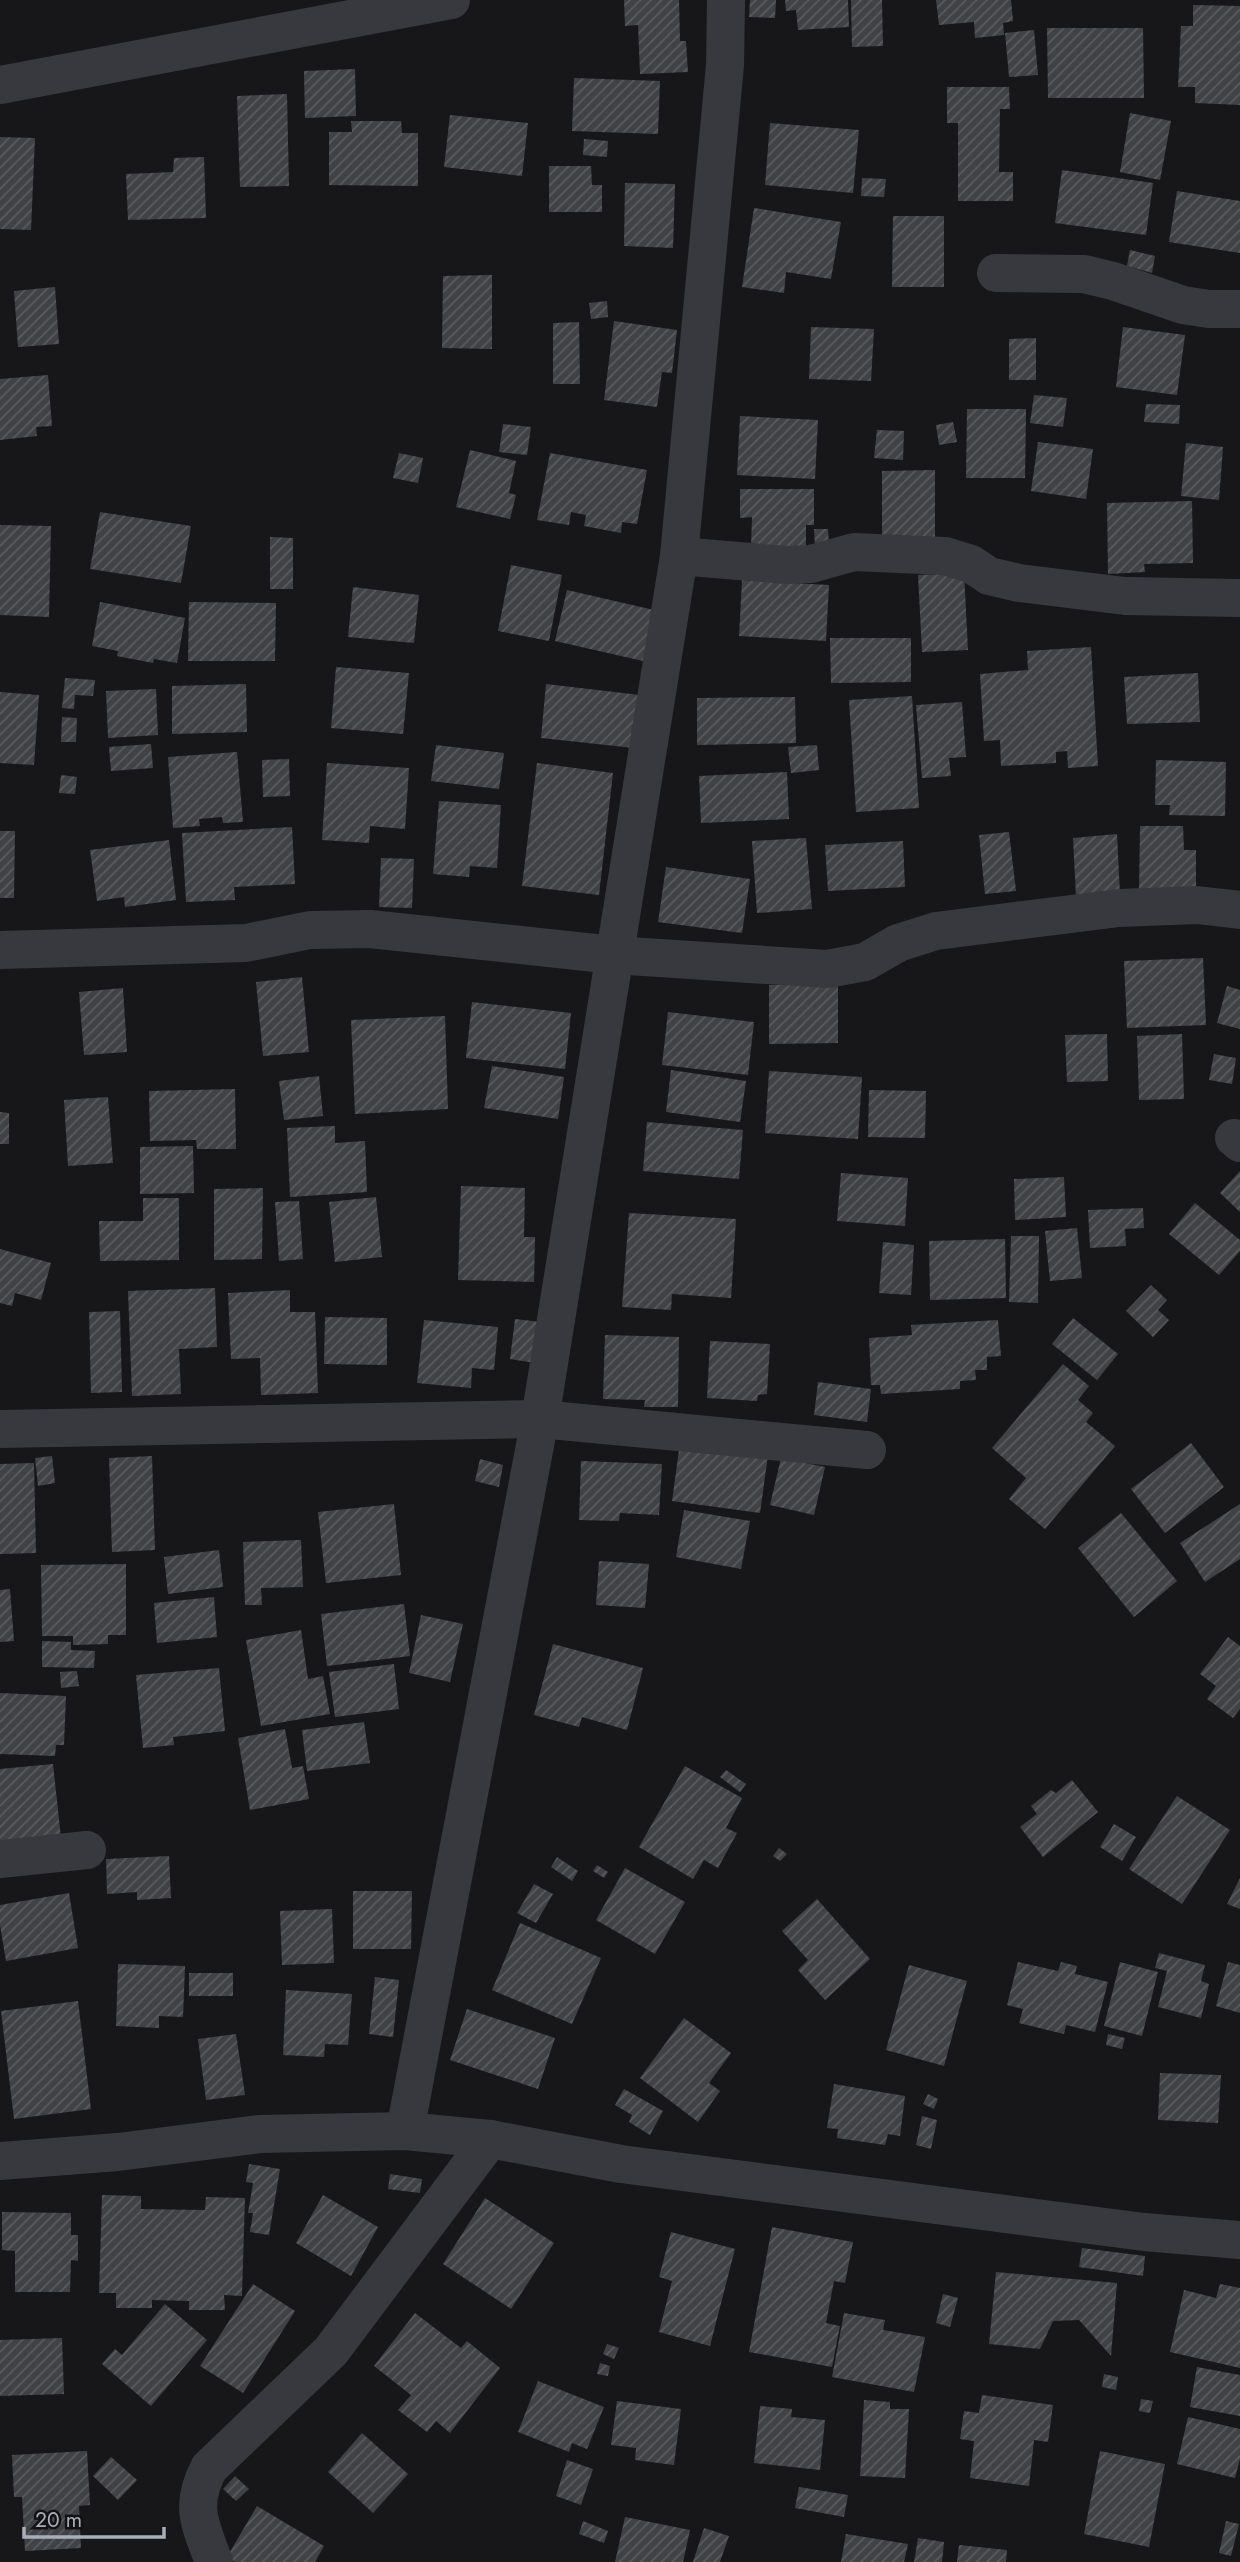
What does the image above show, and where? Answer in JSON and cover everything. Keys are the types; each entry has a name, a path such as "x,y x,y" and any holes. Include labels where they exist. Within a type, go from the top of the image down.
{"street":[{"path":"0,85 451,0"},
{"path":"405,2131 540,1419 679,556 725,65 726,0"},
{"path":"996,273 1084,275 1113,281 1183,305 1209,309 1240,309"},
{"path":"679,556 786,565 811,564 854,552 946,556 971,564 989,576 1019,583 1125,596 1240,598"},
{"path":"0,950 246,943 310,930 340,928 614,956 827,969 865,962 898,943 936,931 1119,908 1197,905 1240,911"},
{"path":"0,1429 540,1419 867,1450"},
{"path":"0,1859 87,1850"},
{"path":"0,2161 118,2152 260,2134 405,2131 490,2139 649,2168 1144,2232 1240,2239"},
{"path":"214,2562 199,2522 196,2504 200,2485 209,2468 331,2351 490,2139"}],"building":[{"path":"624,0 679,0 680,41 686,41 688,72 640,74 638,25 625,26"},
{"path":"750,0 776,0 775,18 749,17"},
{"path":"785,0 848,0 849,27 798,30 796,10 786,11"},
{"path":"851,0 882,0 883,46 852,47"},
{"path":"936,0 1011,0 1013,21 1003,23 1004,35 975,38 974,22 939,25"},
{"path":"1193,5 1240,6 1240,105 1195,103 1195,87 1178,87 1181,26 1193,26"},
{"path":"1047,28 1143,28 1144,98 1048,98"},
{"path":"1034,30 1038,75 1009,77 1005,33"},
{"path":"355,69 356,116 305,118 304,71"},
{"path":"574,78 660,81 658,134 572,131"},
{"path":"947,87 1009,87 1010,109 1000,109 999,172 1013,172 1013,201 958,201 958,123 947,123"},
{"path":"287,94 289,186 240,187 237,96"},
{"path":"1130,113 1171,121 1160,180 1120,172"},
{"path":"450,115 528,123 522,176 444,167"},
{"path":"351,121 401,121 402,133 418,133 418,186 329,185 329,132 352,132"},
{"path":"770,123 859,130 853,193 765,185"},
{"path":"0,137 35,138 31,230 0,229"},
{"path":"584,139 608,141 607,157 583,155"},
{"path":"204,157 206,218 128,220 126,174 173,172 174,158"},
{"path":"549,166 591,166 592,185 602,185 602,212 549,212"},
{"path":"1062,170 1153,183 1146,235 1055,223"},
{"path":"862,178 886,179 884,197 861,196"},
{"path":"625,183 675,184 673,248 624,246"},
{"path":"1177,191 1240,201 1240,253 1169,242"},
{"path":"754,208 841,222 831,279 786,272 784,293 742,287"},
{"path":"893,216 944,216 944,287 892,287"},
{"path":"1130,250 1155,256 1152,273 1127,266"},
{"path":"492,275 492,349 442,348 443,276"},
{"path":"55,287 59,344 18,347 14,291"},
{"path":"607,301 608,317 591,319 589,303"},
{"path":"614,321 677,330 672,373 662,372 657,407 604,400"},
{"path":"579,322 580,384 553,384 553,323"},
{"path":"811,327 874,329 871,381 809,379"},
{"path":"1123,327 1185,335 1177,395 1116,387"},
{"path":"1036,338 1036,380 1009,380 1009,339"},
{"path":"48,375 52,426 36,427 37,436 0,440 0,379"},
{"path":"1034,395 1067,398 1063,427 1030,423"},
{"path":"1146,404 1180,405 1179,424 1144,422"},
{"path":"967,409 1026,409 1025,478 966,478"},
{"path":"740,416 818,420 815,479 737,475"},
{"path":"953,422 957,442 939,445 936,425"},
{"path":"503,424 531,427 527,455 499,452"},
{"path":"877,430 904,431 903,460 874,458"},
{"path":"1038,442 1093,449 1086,499 1031,491"},
{"path":"1186,443 1223,447 1219,500 1181,496"},
{"path":"470,450 516,461 509,493 516,495 510,519 456,507"},
{"path":"399,453 423,458 418,483 393,478"},
{"path":"550,453 647,470 637,524 622,522 621,533 584,526 586,515 571,512 569,525 537,520"},
{"path":"935,470 935,541 882,541 882,471"},
{"path":"740,489 814,489 814,525 806,525 806,547 751,547 752,517 740,518"},
{"path":"1192,501 1193,563 1144,564 1145,572 1108,574 1107,503"},
{"path":"100,512 191,526 181,583 90,569"},
{"path":"0,525 51,526 49,617 0,615"},
{"path":"814,529 828,529 829,545 815,546"},
{"path":"270,537 293,538 293,589 270,589"},
{"path":"511,565 562,575 549,641 498,631"},
{"path":"964,573 968,650 922,652 918,575"},
{"path":"742,580 829,585 826,641 739,636"},
{"path":"353,587 419,595 414,643 348,637"},
{"path":"567,590 654,610 643,661 555,641"},
{"path":"100,602 185,618 177,663 154,659 153,663 117,656 118,651 92,646"},
{"path":"189,602 276,603 275,661 188,661"},
{"path":"830,638 911,638 911,682 831,683"},
{"path":"1091,647 1098,766 1068,768 1067,751 1056,752 1056,763 1001,766 1000,740 984,741 980,674 1028,670 1027,651"},
{"path":"336,667 409,673 403,734 331,728"},
{"path":"1198,673 1200,722 1127,724 1124,677"},
{"path":"65,678 95,680 93,696 75,695 74,709 62,708"},
{"path":"246,684 247,732 172,734 172,686"},
{"path":"546,684 640,695 634,748 541,738"},
{"path":"156,689 158,735 108,738 106,691"},
{"path":"0,692 39,695 34,765 0,763"},
{"path":"912,696 919,808 856,812 849,700"},
{"path":"795,697 796,743 697,745 697,698"},
{"path":"962,702 966,757 949,758 951,776 922,778 916,705"},
{"path":"62,717 77,718 76,742 61,742"},
{"path":"151,744 153,768 111,771 109,747"},
{"path":"436,745 504,753 499,789 431,781"},
{"path":"817,745 819,770 791,773 788,747"},
{"path":"237,752 243,822 223,823 222,817 199,819 200,826 173,828 168,757"},
{"path":"289,759 290,796 263,797 262,760"},
{"path":"1156,760 1226,762 1225,816 1169,815 1170,805 1155,805"},
{"path":"327,763 409,768 405,829 370,826 369,843 322,840"},
{"path":"537,763 613,773 599,895 522,886"},
{"path":"787,772 789,819 701,823 699,776"},
{"path":"61,775 77,777 75,794 59,793"},
{"path":"439,801 501,805 497,868 470,866 469,877 433,874"},
{"path":"1140,826 1183,826 1184,850 1196,850 1196,889 1139,890"},
{"path":"292,827 295,884 234,887 235,900 186,902 182,833"},
{"path":"0,831 15,831 14,898 0,898"},
{"path":"1009,832 1016,891 985,894 979,835"},
{"path":"1117,834 1120,895 1076,897 1073,838"},
{"path":"806,838 812,909 757,913 752,841"},
{"path":"169,840 176,900 125,907 124,897 97,901 90,850"},
{"path":"903,841 905,887 828,891 825,845"},
{"path":"381,858 414,859 412,908 379,907"},
{"path":"666,867 750,879 742,933 658,922"},
{"path":"1203,958 1206,1025 1127,1028 1124,961"},
{"path":"302,977 309,1052 263,1056 256,982"},
{"path":"769,985 838,985 838,1043 769,1044"},
{"path":"1227,986 1240,990 1240,1029 1217,1023"},
{"path":"123,988 127,1052 84,1055 79,992"},
{"path":"472,1002 571,1013 565,1069 466,1058"},
{"path":"668,1012 754,1022 748,1075 662,1065"},
{"path":"445,1016 448,1109 355,1114 351,1020"},
{"path":"1107,1034 1108,1081 1067,1082 1065,1035"},
{"path":"1182,1034 1184,1099 1139,1100 1137,1036"},
{"path":"1214,1054 1236,1058 1232,1084 1209,1080"},
{"path":"492,1066 564,1077 558,1119 484,1108"},
{"path":"671,1070 746,1081 740,1122 666,1112"},
{"path":"769,1071 862,1077 858,1139 765,1133"},
{"path":"319,1076 323,1116 284,1120 279,1081"},
{"path":"235,1089 236,1149 197,1149 196,1140 150,1141 149,1091"},
{"path":"869,1090 926,1091 925,1138 868,1137"},
{"path":"108,1097 113,1163 68,1166 64,1100"},
{"path":"0,1112 9,1113 9,1144 0,1144"},
{"path":"647,1122 743,1130 739,1179 643,1171"},
{"path":"335,1126 335,1143 365,1141 367,1192 290,1197 287,1128"},
{"path":"193,1146 194,1193 140,1194 140,1147"},
{"path":"1240,1171 1240,1212 1220,1193"},
{"path":"841,1173 908,1178 905,1226 837,1221"},
{"path":"1064,1177 1066,1217 1015,1220 1014,1179"},
{"path":"461,1186 525,1188 524,1237 535,1237 534,1282 458,1280"},
{"path":"263,1188 262,1259 214,1260 214,1189"},
{"path":"376,1197 382,1257 335,1262 329,1202"},
{"path":"143,1198 179,1198 179,1260 100,1261 99,1221 143,1221"},
{"path":"299,1201 303,1259 279,1261 275,1202"},
{"path":"1195,1203 1240,1240 1240,1251 1219,1275 1169,1234"},
{"path":"1143,1208 1144,1228 1125,1229 1126,1246 1090,1248 1088,1210"},
{"path":"629,1213 736,1219 731,1298 672,1294 671,1310 622,1307"},
{"path":"1077,1228 1082,1278 1050,1281 1045,1231"},
{"path":"1011,1236 1039,1236 1038,1303 1009,1302"},
{"path":"1005,1239 1006,1298 930,1300 929,1241"},
{"path":"883,1242 914,1245 911,1295 879,1293"},
{"path":"0,1249 51,1263 41,1300 15,1293 12,1306 0,1303"},
{"path":"1151,1285 1167,1300 1158,1310 1169,1320 1153,1337 1126,1311"},
{"path":"215,1288 217,1347 179,1349 181,1394 132,1396 128,1291"},
{"path":"290,1290 290,1312 315,1312 318,1393 261,1395 260,1358 231,1359 228,1293"},
{"path":"120,1311 122,1392 91,1393 89,1312"},
{"path":"325,1317 387,1318 387,1365 324,1364"},
{"path":"1073,1318 1118,1354 1097,1380 1052,1344"},
{"path":"515,1319 541,1322 535,1363 510,1359"},
{"path":"424,1320 498,1327 494,1370 472,1368 471,1388 417,1383"},
{"path":"998,1320 1001,1356 987,1357 987,1370 975,1370 976,1380 960,1381 960,1389 881,1394 880,1385 871,1385 869,1338 912,1335 911,1325"},
{"path":"605,1335 679,1337 678,1407 644,1407 645,1400 603,1399"},
{"path":"710,1341 770,1344 767,1394 758,1395 757,1401 707,1398"},
{"path":"1063,1364 1089,1386 1078,1400 1093,1413 1086,1422 1115,1446 1045,1529 1009,1499 1026,1478 992,1448"},
{"path":"818,1382 871,1389 867,1422 814,1415"},
{"path":"680,1443 768,1455 760,1513 672,1501"},
{"path":"1191,1443 1224,1487 1165,1533 1131,1489"},
{"path":"52,1456 55,1483 38,1486 35,1458"},
{"path":"152,1456 155,1550 112,1552 109,1458"},
{"path":"781,1458 825,1467 814,1515 770,1505"},
{"path":"480,1459 503,1465 499,1487 475,1481"},
{"path":"581,1461 662,1464 659,1515 620,1513 619,1521 579,1520"},
{"path":"34,1463 36,1553 0,1554 0,1464"},
{"path":"394,1504 401,1575 326,1583 318,1512"},
{"path":"1240,1504 1240,1559 1205,1582 1180,1543"},
{"path":"684,1510 750,1521 741,1569 676,1557"},
{"path":"1121,1513 1177,1581 1134,1617 1078,1548"},
{"path":"301,1540 303,1587 261,1588 262,1605 245,1605 243,1542"},
{"path":"219,1550 223,1587 168,1594 164,1557"},
{"path":"599,1561 649,1564 645,1608 596,1605"},
{"path":"126,1564 126,1635 108,1635 108,1644 73,1645 73,1636 42,1636 41,1565"},
{"path":"10,1589 14,1641 0,1642 0,1590"},
{"path":"214,1597 217,1637 157,1643 154,1603"},
{"path":"404,1604 410,1656 327,1666 321,1614"},
{"path":"421,1615 463,1624 450,1682 409,1673"},
{"path":"301,1630 308,1679 323,1676 330,1714 261,1726 246,1640"},
{"path":"1228,1637 1240,1646 1240,1709 1233,1718 1207,1699 1216,1686 1200,1674"},
{"path":"42,1641 71,1642 71,1650 95,1651 94,1668 42,1667"},
{"path":"553,1644 643,1668 627,1730 582,1717 579,1727 534,1715"},
{"path":"394,1664 399,1709 335,1717 329,1672"},
{"path":"219,1668 225,1731 173,1737 174,1745 143,1748 136,1675"},
{"path":"77,1671 79,1686 61,1688 60,1672"},
{"path":"0,1693 66,1696 64,1745 56,1745 55,1756 0,1754"},
{"path":"364,1722 370,1763 307,1771 302,1730"},
{"path":"285,1729 292,1768 303,1766 309,1799 250,1810 238,1738"},
{"path":"53,1764 61,1838 0,1845 0,1769"},
{"path":"685,1766 742,1798 726,1828 737,1833 718,1868 704,1860 693,1879 639,1847"},
{"path":"726,1770 746,1784 740,1792 720,1777"},
{"path":"1072,1780 1098,1812 1043,1857 1020,1827 1037,1814 1031,1806 1051,1790 1056,1793"},
{"path":"1177,1796 1230,1830 1182,1904 1129,1869"},
{"path":"1114,1824 1136,1837 1122,1861 1100,1847"},
{"path":"779,1848 787,1854 780,1861 773,1856"},
{"path":"169,1856 171,1898 137,1900 137,1892 107,1894 106,1859"},
{"path":"557,1857 578,1871 572,1881 551,1867"},
{"path":"597,1865 608,1872 604,1878 593,1871"},
{"path":"625,1868 685,1902 655,1954 596,1920"},
{"path":"1240,1878 1240,1909 1227,1904"},
{"path":"534,1884 553,1894 536,1923 517,1913"},
{"path":"353,1891 412,1891 411,1949 353,1949"},
{"path":"69,1893 78,1948 6,1961 0,1925 0,1905"},
{"path":"817,1899 870,1959 825,2000 798,1970 808,1960 782,1931"},
{"path":"332,1909 334,1963 282,1965 280,1911"},
{"path":"520,1923 601,1958 572,2024 492,1990"},
{"path":"1159,1953 1205,1965 1201,1981 1209,1984 1201,2018 1158,2007 1167,1971 1155,1968"},
{"path":"1018,1962 1058,1971 1061,1962 1077,1966 1075,1974 1108,1982 1095,2032 1066,2025 1064,2034 1019,2023 1023,2009 1007,2005"},
{"path":"1120,1962 1158,1972 1142,2036 1104,2026"},
{"path":"1228,1962 1240,1965 1240,2013 1216,2006"},
{"path":"118,1964 185,1966 183,2017 159,2016 159,2028 116,2026"},
{"path":"909,1965 967,1981 944,2066 886,2050"},
{"path":"189,1973 233,1973 233,1996 189,1996"},
{"path":"375,1977 399,1980 393,2037 369,2034"},
{"path":"286,1990 352,1994 348,2045 325,2044 324,2057 283,2055"},
{"path":"78,2001 91,2109 14,2119 1,2011"},
{"path":"467,2009 555,2038 538,2089 450,2060"},
{"path":"684,2018 731,2053 709,2083 720,2091 698,2122 640,2078"},
{"path":"236,2034 245,2095 206,2100 198,2039"},
{"path":"1108,2034 1125,2038 1122,2049 1106,2045"},
{"path":"1160,2073 1221,2075 1218,2123 1158,2120"},
{"path":"834,2084 905,2096 900,2136 888,2134 885,2145 837,2138 838,2129 827,2128"},
{"path":"624,2089 663,2111 650,2135 629,2122 632,2115 615,2105"},
{"path":"928,2094 938,2099 934,2109 923,2104"},
{"path":"922,2116 937,2120 931,2149 916,2145"},
{"path":"249,2164 280,2169 269,2235 250,2232 253,2213 248,2213 253,2183 246,2182"},
{"path":"390,2174 422,2179 420,2193 388,2189"},
{"path":"102,2195 141,2196 141,2209 205,2210 206,2197 245,2198 242,2296 224,2295 225,2310 189,2310 189,2301 152,2300 152,2308 116,2308 116,2293 99,2293"},
{"path":"323,2195 378,2227 351,2276 296,2243"},
{"path":"485,2198 554,2243 511,2309 443,2264"},
{"path":"2,2212 71,2213 71,2235 78,2235 78,2261 71,2260 70,2292 15,2292 15,2251 2,2250"},
{"path":"772,2227 853,2242 845,2283 834,2281 826,2323 840,2326 832,2367 749,2352"},
{"path":"671,2232 735,2249 710,2346 659,2332 672,2281 659,2277"},
{"path":"1082,2248 1145,2256 1143,2276 1079,2267"},
{"path":"996,2272 1117,2283 1111,2356 1079,2320 1053,2321 1040,2349 989,2344"},
{"path":"253,2284 295,2311 243,2393 200,2366"},
{"path":"1220,2284 1240,2288 1240,2368 1170,2352 1184,2290 1216,2298"},
{"path":"943,2294 958,2298 950,2327 936,2323"},
{"path":"165,2304 207,2340 151,2406 102,2364 115,2349 122,2355"},
{"path":"415,2313 461,2348 467,2341 500,2368 450,2433 436,2421 427,2432 398,2410 411,2395 374,2366"},
{"path":"844,2313 885,2320 883,2330 925,2337 914,2392 832,2377"},
{"path":"62,2338 64,2394 0,2396 0,2340"},
{"path":"607,2344 619,2348 614,2359 603,2354"},
{"path":"600,2363 610,2366 608,2376 597,2374"},
{"path":"1197,2367 1240,2375 1240,2416 1190,2407"},
{"path":"1104,2374 1118,2377 1116,2390 1102,2387"},
{"path":"538,2381 604,2407 587,2449 572,2443 569,2452 518,2432"},
{"path":"982,2395 1053,2405 1048,2442 1034,2440 1029,2486 970,2478 974,2441 960,2439 964,2411 979,2413"},
{"path":"1141,2399 1153,2401 1150,2413 1139,2411"},
{"path":"864,2400 890,2402 890,2409 909,2409 905,2478 860,2476"},
{"path":"617,2401 681,2409 674,2465 635,2460 636,2448 611,2445"},
{"path":"760,2406 792,2409 791,2417 825,2420 820,2470 754,2463"},
{"path":"1188,2417 1240,2429 1240,2459 1235,2478 1177,2464"},
{"path":"362,2433 408,2474 373,2513 328,2472"},
{"path":"87,2451 90,2505 79,2506 81,2548 25,2551 22,2497 14,2497 12,2455"},
{"path":"1100,2451 1165,2464 1149,2547 1084,2534"},
{"path":"111,2457 137,2480 118,2500 93,2476"},
{"path":"567,2460 593,2469 581,2505 556,2496"},
{"path":"235,2476 249,2489 236,2501 223,2489"},
{"path":"799,2487 848,2495 844,2517 795,2508"},
{"path":"257,2506 324,2546 315,2562 235,2562 227,2557"},
{"path":"625,2517 690,2530 683,2562 615,2562"},
{"path":"583,2521 608,2531 604,2543 579,2534"},
{"path":"1226,2521 1239,2524 1231,2556 1219,2553"},
{"path":"704,2528 729,2536 720,2562 693,2562"},
{"path":"846,2534 908,2544 904,2562 841,2562"},
{"path":"918,2538 944,2542 942,2562 914,2562"},
{"path":"959,2545 1007,2550 1006,2562 957,2562"}]}
